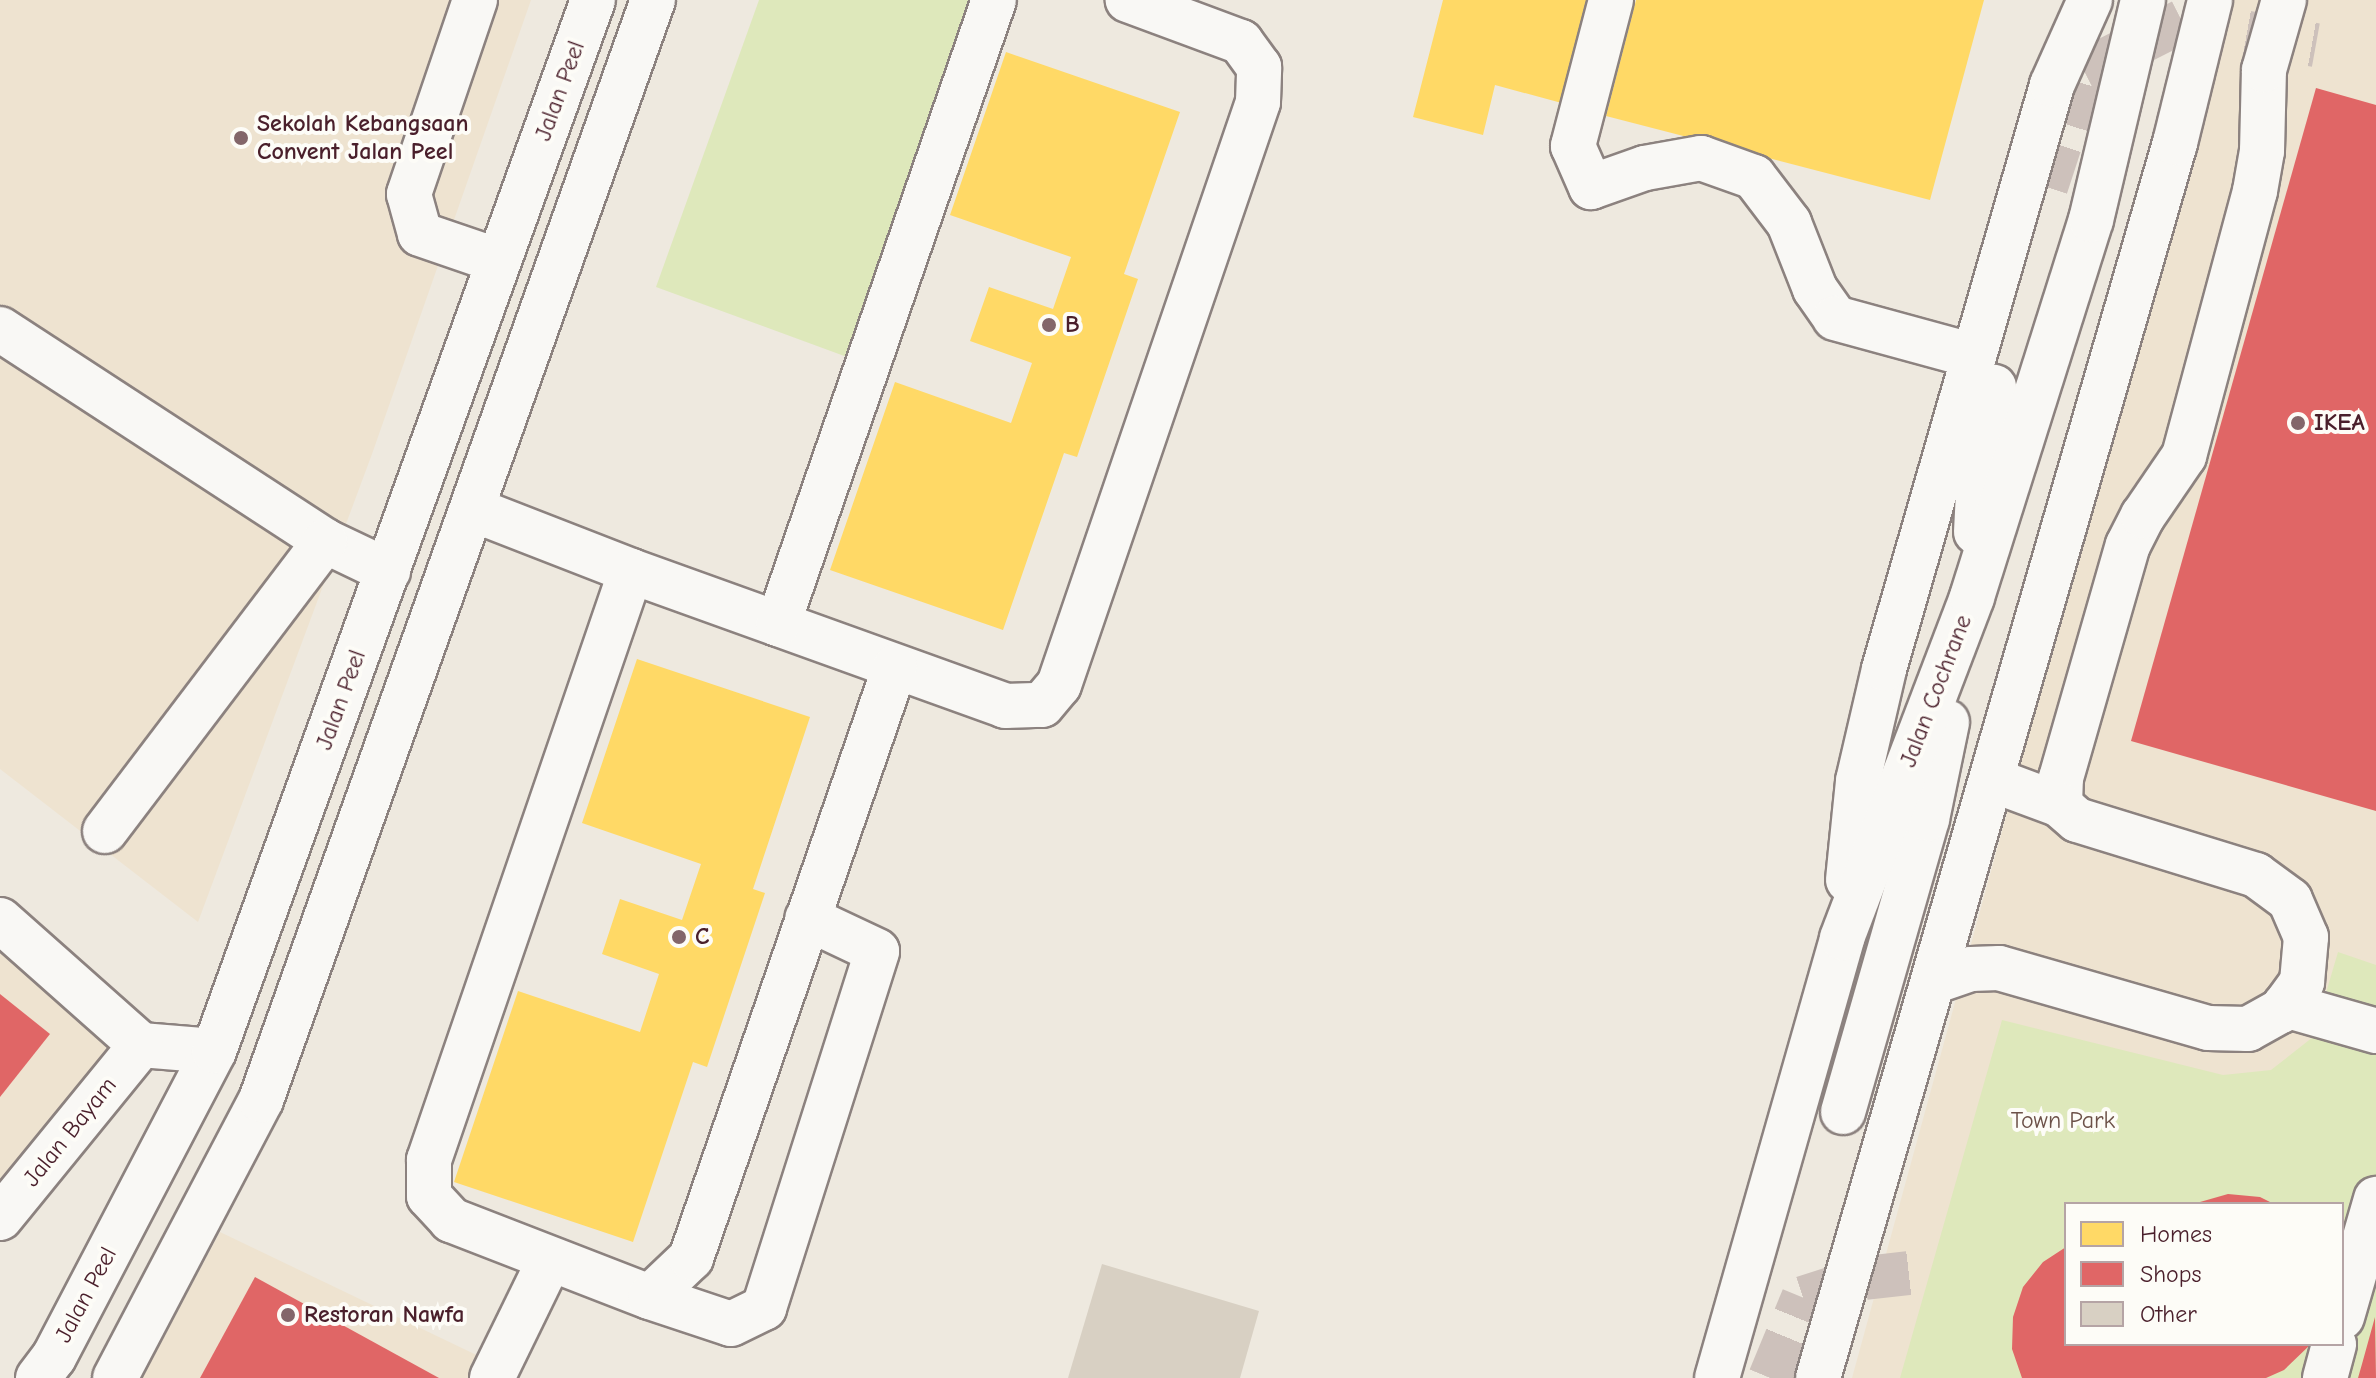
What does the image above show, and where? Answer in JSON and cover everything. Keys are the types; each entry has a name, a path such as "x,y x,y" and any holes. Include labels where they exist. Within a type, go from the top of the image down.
{"street":[{"path":"475,0 409,194 420,234 499,261"},
{"name":"Jalan Peel","path":"38,1378 54,1357 214,1051 593,0"},
{"path":"115,1378 261,1100 653,0"},
{"path":"778,624 994,0"},
{"path":"472,509 631,571 1005,706 1042,705 1059,685 1258,102 1259,67 1241,42 1128,0"},
{"path":"1611,0 1573,146 1591,187 1645,168 1701,158 1754,177 1789,223 1815,289 1835,318 1974,356"},
{"path":"1842,938 1858,781 1884,669 2052,85 2090,0"},
{"name":"Jalan Cochrane","path":"1717,1378 1842,938 1972,597 2091,220 2143,0"},
{"path":"1818,1378 2175,143 2210,0"},
{"path":"2175,143 2227,0"},
{"path":"2060,805 2061,778 2128,545 2143,516 2184,456 2255,191 2262,151 2264,70 2284,0"},
{"path":"1843,1112 1927,819 1972,597 1981,433 2046,187"},
{"path":"0,329 325,541 388,571"},
{"path":"105,831 325,541"},
{"path":"631,571 429,1160 429,1196 451,1220 549,1261 650,1297 731,1324 764,1308 877,951 807,918"},
{"path":"650,1297 691,1258 895,667"},
{"path":"1933,982 1971,969 1999,968 2208,1028 2248,1029 2281,1011 2302,982 2306,937 2290,900 2256,875 2077,820 2060,805 1993,780"},
{"path":"0,920 141,1045 214,1051"},
{"path":"2285,1005 2376,1031"},
{"name":"Jalan Bayam","path":"0,1218 141,1045"},
{"path":"2344,1310 2376,1199"},
{"path":"492,1378 549,1261"},
{"path":"2325,1378 2333,1346"}],"shaded area":[{"path":"0,0 531,0 372,454 198,922 0,769"},
{"path":"2230,0 2376,0 2376,1378 1852,1378"},
{"path":"0,941 115,1045 0,1191"},
{"path":"220,1232 489,1361 481,1378 142,1378"}],"green space":[{"path":"759,0 974,0 847,357 656,287"},
{"name":"Town Park","path":"2338,952 2376,965 2376,1378 1900,1378 2002,1020 2223,1075 2271,1070 2313,1037"}],"building: Homes":[{"path":"1443,0 1597,0 1569,105 1495,85 1483,135 1413,117"},
{"path":"1636,0 1984,0 1930,200 1606,116"},
{"name":"B","path":"1006,52 1180,112 1124,274 1138,279 1077,457 1064,453 1003,630 830,570 895,382 1011,423 1032,363 970,341 989,287 1053,309 1071,257 950,215"},
{"name":"C","path":"637,659 810,717 753,889 765,893 707,1067 693,1062 633,1242 454,1182 518,991 640,1032 659,974 602,954 620,899 682,920 701,864 582,823"}],"building: Shops":[{"name":"IKEA","path":"2316,88 2376,105 2376,811 2131,741"},
{"path":"0,994 50,1034 0,1097"},
{"path":"2228,1194 2260,1197 2270,1202 2200,1202"},
{"path":"2064,1248 2064,1346 2309,1346 2284,1370 2266,1378 2022,1378 2012,1349 2013,1317 2023,1287 2043,1262"},
{"path":"255,1277 439,1378 200,1378"},
{"path":"2375,1317 2376,1378 2358,1378 2362,1364"}],"building: Other":[{"path":"1102,1264 1259,1311 1240,1378 1068,1378"}],"tunnel":[{"path":"2046,187 2084,71 2182,21 2316,45"},
{"path":"1770,1378 1803,1298 1865,1278 1926,1271"}],"place":[{"name":"Sekolah Kebangsaan Convent Jalan Peel","path":"241,138"},
{"name":"B","path":"1049,325"},
{"name":"IKEA","path":"2298,423"},
{"name":"C","path":"679,937"},
{"name":"Restoran Nawfa","path":"288,1315"}]}
